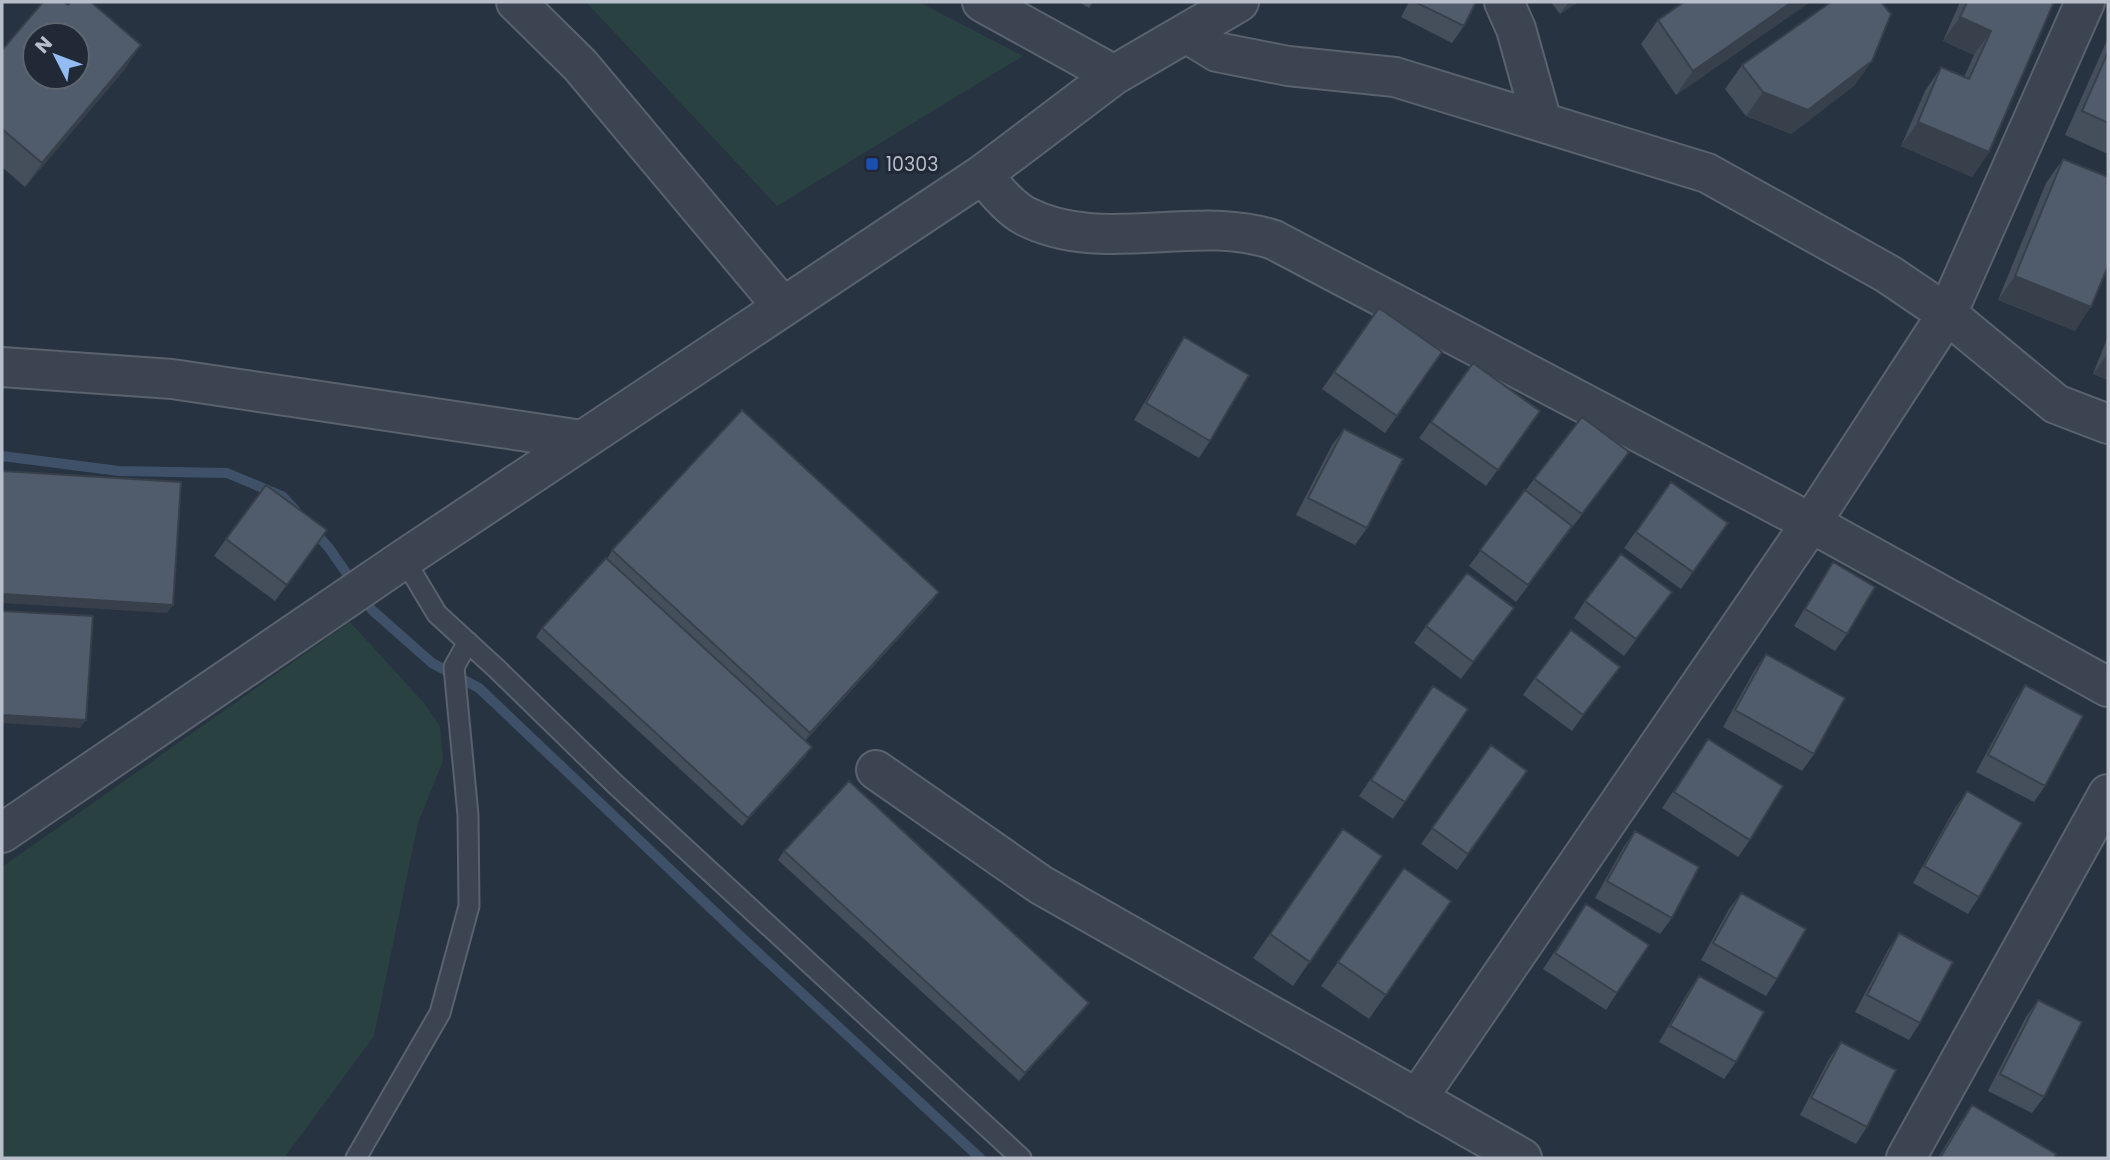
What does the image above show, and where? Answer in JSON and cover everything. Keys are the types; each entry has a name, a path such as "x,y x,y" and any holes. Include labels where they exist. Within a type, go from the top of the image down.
{"street":[{"path":"516,2 580,65 783,307"},
{"path":"982,2 1114,75"},
{"path":"2,833 351,595 983,174 1114,75 1239,2"},
{"path":"1504,2 1516,29 1542,122"},
{"path":"1417,1099 1811,523 1947,314 2085,2"},
{"path":"1191,32 1196,39 1217,52 1288,66 1395,77 1707,173 1888,274 1947,314 2056,404 2108,424"},
{"path":"983,174 1023,215 1067,232 1128,234 1216,230 1257,234 1275,240 1811,523 2108,687"},
{"path":"2,367 172,379 582,440"},
{"path":"876,770 1041,885 1522,1158"},
{"path":"1906,1158 2108,794"}],"lane":[{"path":"399,563 437,614 615,784 1021,1158"},
{"path":"356,1158 440,1013 469,906 468,815 454,667 468,642"}],"green space":[{"path":"586,2 919,2 1023,56 777,206"},
{"path":"350,622 424,703 440,726 443,761 418,823 374,1036 284,1158 2,1158 2,867"}],"building":[{"path":"43,2 64,2 68,5 71,2 91,2 141,45 42,163 2,129 2,50 21,28 21,91 91,91 91,21 27,21"},
{"path":"1415,2 1476,2 1464,26"},
{"path":"1684,2 1792,2 1693,71 1658,20"},
{"path":"1831,2 1881,2 1891,14 1872,61 1808,110 1763,92 1742,65"},
{"path":"1967,2 2054,2 1989,152 1918,122 1941,67 1969,79 1991,31 1960,17"},
{"path":"2108,52 2108,123 2082,111"},
{"path":"2063,159 2108,177 2108,266 2091,307 2015,276"},
{"path":"1379,308 1442,352 1397,416 1334,372"},
{"path":"1184,337 1249,375 1210,441 1146,403"},
{"path":"1473,363 1540,411 1498,470 1431,422"},
{"path":"742,410 939,592 810,733 612,550"},
{"path":"1582,417 1629,452 1582,514 1534,479"},
{"path":"1344,429 1403,459 1367,528 1308,498"},
{"path":"2,471 181,482 173,605 2,594"},
{"path":"1671,482 1728,523 1693,572 1636,532"},
{"path":"266,485 327,530 287,585 226,539"},
{"path":"1525,490 1572,526 1528,585 1480,550"},
{"path":"1621,554 1672,592 1636,639 1585,601"},
{"path":"606,558 812,747 748,818 542,628"},
{"path":"1833,562 1875,587 1847,634 1805,609"},
{"path":"1467,573 1514,608 1473,662 1426,626"},
{"path":"2,611 93,616 86,720 2,715"},
{"path":"1571,630 1620,667 1583,715 1535,678"},
{"path":"1766,654 1845,698 1814,754 1735,710"},
{"path":"2025,685 2083,716 2045,786 1988,755"},
{"path":"1433,686 1468,709 1405,802 1371,780"},
{"path":"1708,739 1783,786 1750,840 1674,792"},
{"path":"1491,745 1527,771 1468,854 1432,828"},
{"path":"849,781 1089,1003 1025,1073 784,851"},
{"path":"1967,791 2022,823 1979,897 1924,866"},
{"path":"1343,829 1382,856 1310,962 1270,934"},
{"path":"1635,831 1699,867 1672,918 1607,881"},
{"path":"1404,868 1451,901 1386,995 1338,962"},
{"path":"1741,893 1806,929 1777,979 1713,943"},
{"path":"1586,904 1649,945 1617,993 1555,953"},
{"path":"1899,933 1953,962 1920,1023 1867,995"},
{"path":"1699,976 1764,1012 1736,1062 1670,1026"},
{"path":"2038,1000 2082,1022 2044,1097 2000,1074"},
{"path":"1841,1042 1896,1070 1867,1127 1811,1098"},
{"path":"1972,1105 2056,1154 2054,1158 1940,1158"}],"waterway":[{"path":"2,456 119,471 227,473 282,496 295,510"},
{"path":"313,530 329,548 372,610 432,663 479,688 738,934 980,1158"}],"place":[{"name":"10303","path":"872,164"}]}
